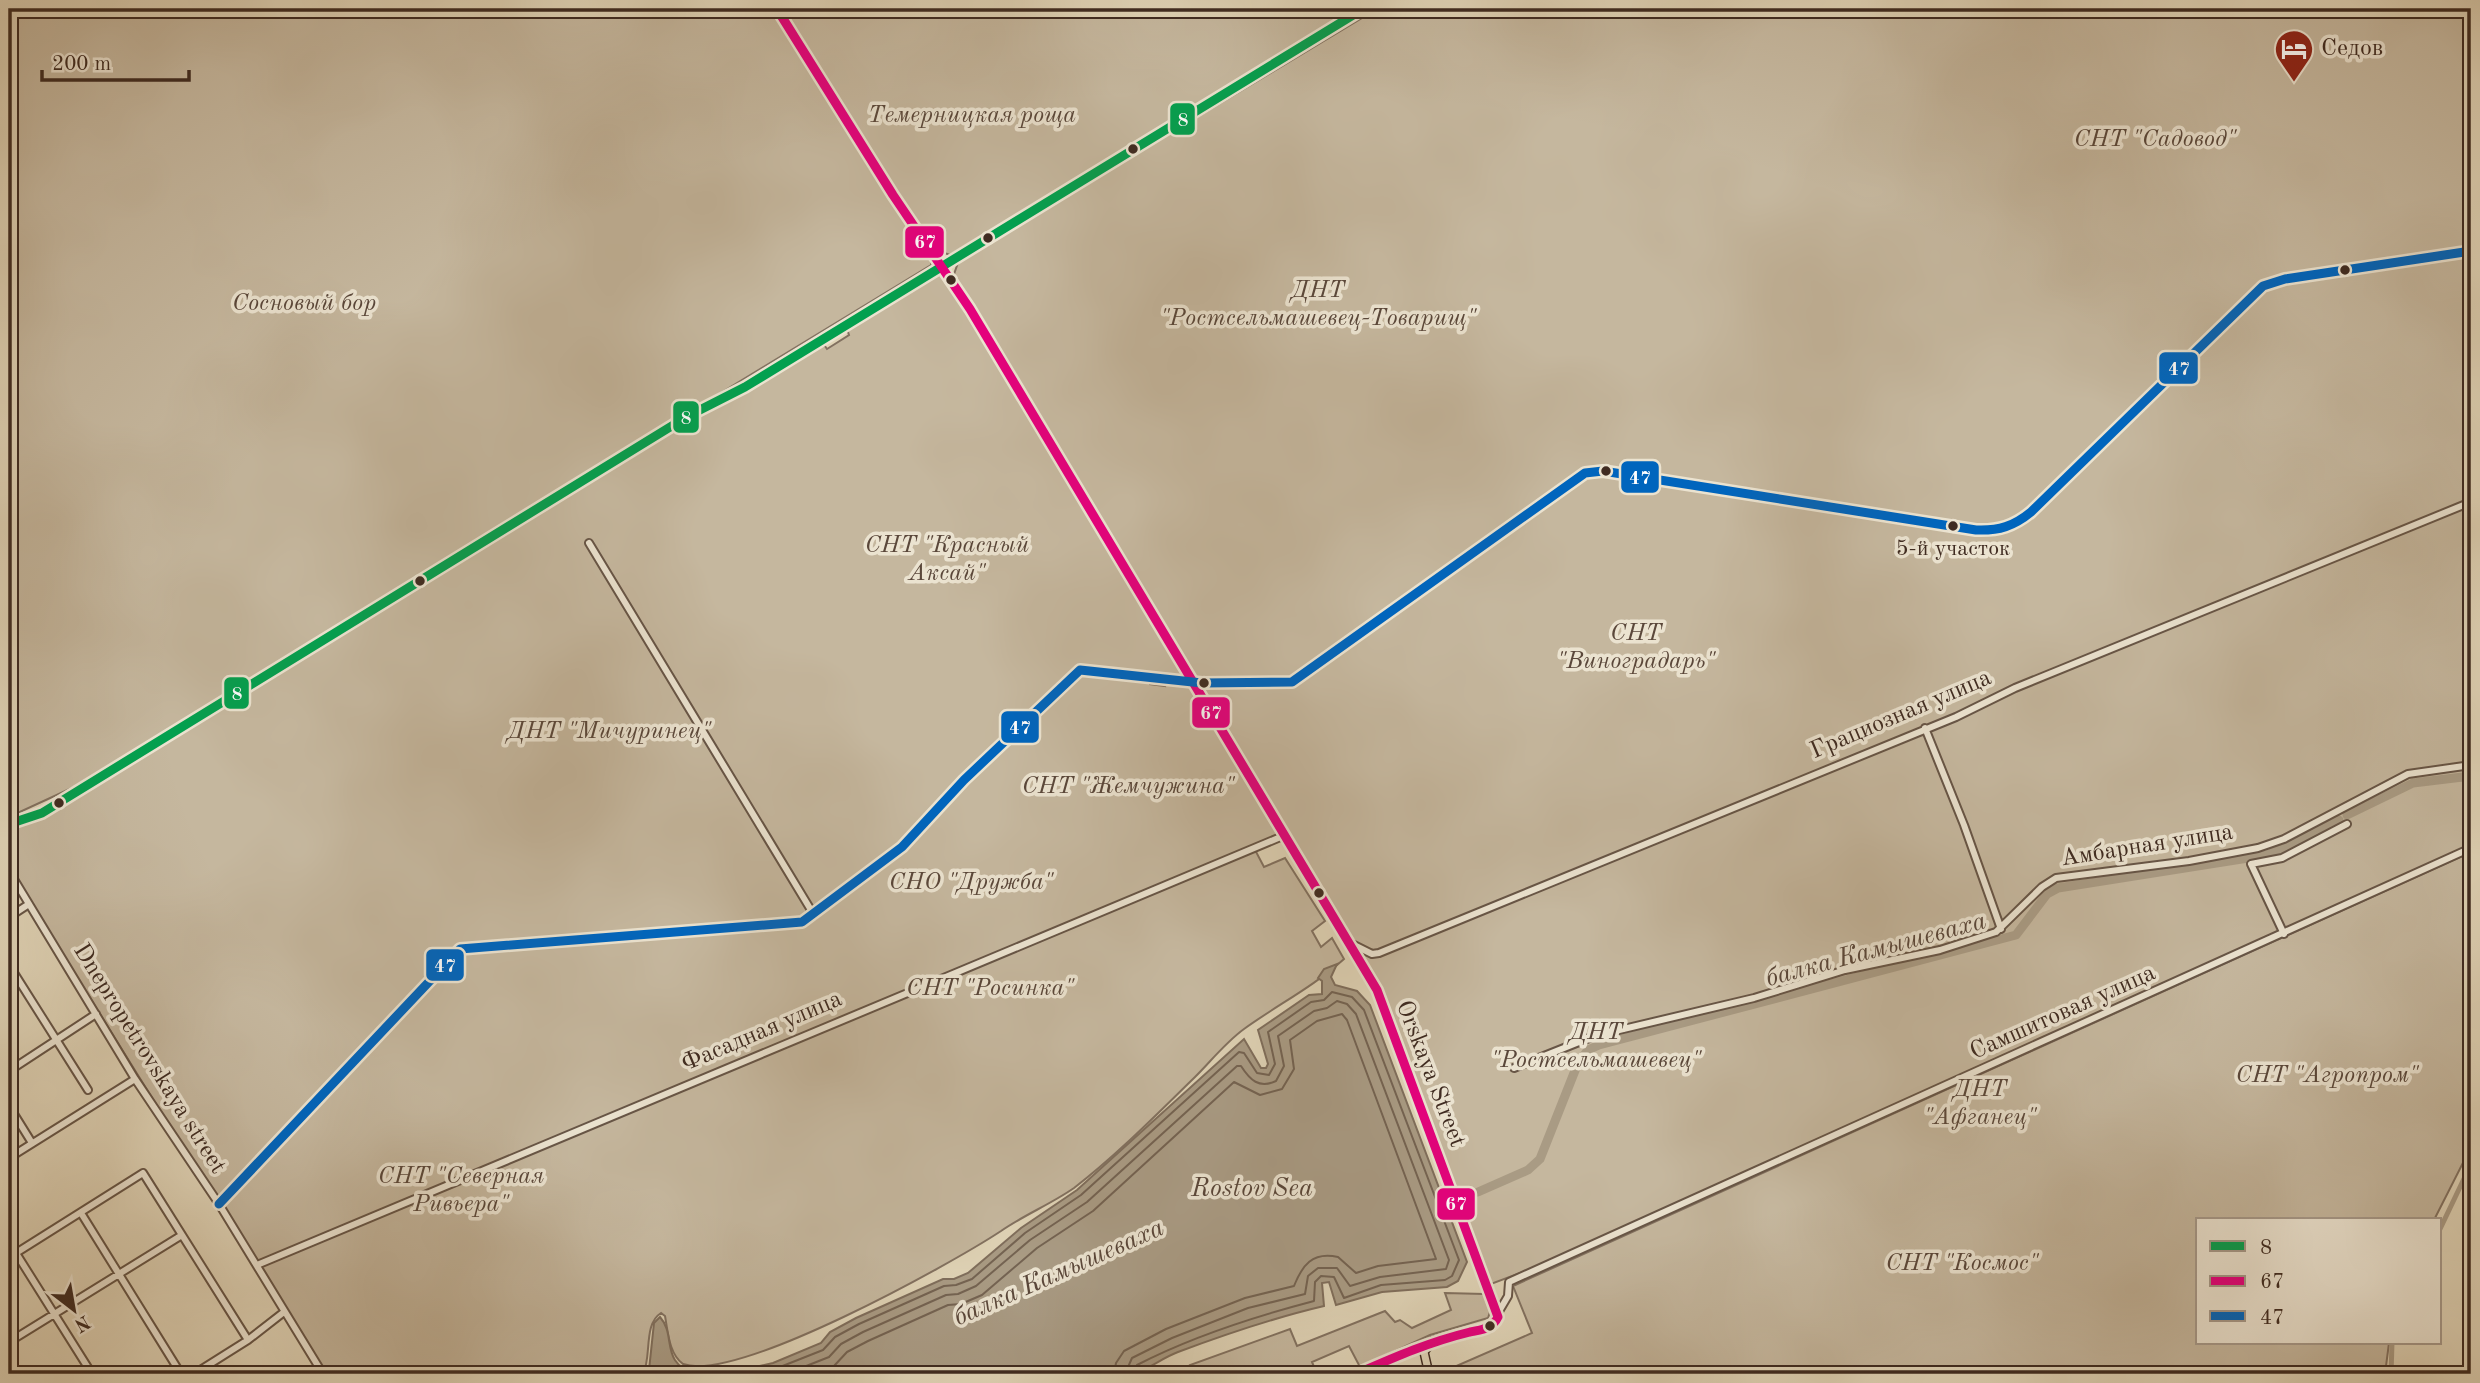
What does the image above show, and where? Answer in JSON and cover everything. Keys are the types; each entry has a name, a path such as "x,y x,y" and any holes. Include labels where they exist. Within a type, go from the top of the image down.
{"main road":[{"name":"Orskaya Street","path":"777,9 893,195 942,266 1383,1002 1498,1313"},
{"path":"1429,1374 1424,1352 1432,1341 1490,1326 1497,1321 1498,1313"}],"street":[{"path":"9,824 42,813 688,416 745,387 1363,9"},
{"path":"2464,9 2471,21"},
{"path":"219,1205 460,949 789,925 814,915 902,847 964,780 1080,670 1194,683 1279,684 1301,677 1571,480 1585,473 1603,471 1976,530 2006,528 2018,523 2031,512 2263,286 2284,279 2471,251"},
{"name":"Грациозная улица","path":"1348,942 1372,954 1379,953 1925,728 1956,718 2015,688 2471,502"},
{"path":"589,543 814,915"},
{"path":"1925,728 1965,825 2001,929"},
{"name":"Амбарная улица","path":"1514,1068 1594,1036 1754,998 1845,970 1940,950 2001,929 2042,887 2056,878 2189,861 2258,848 2284,839 2408,774 2471,765"},
{"path":"2284,934 2251,863 2281,858 2347,824"},
{"name":"Фасадная улица","path":"257,1265 1283,836"},
{"name":"Самшитовая улица","path":"1498,1313 1508,1296 1509,1282 2471,848"},
{"name":"Dnepropetrovskaya street","path":"9,871 135,1079 219,1205 323,1374"},
{"path":"9,917 29,904"},
{"path":"9,965 88,1090"},
{"path":"9,1071 96,1014"},
{"path":"9,1158 135,1079"},
{"path":"9,1106 32,1143"},
{"path":"16,1254 143,1173 248,1340"},
{"path":"81,1213 181,1374"},
{"path":"9,1342 182,1235"},
{"path":"9,1243 92,1374"},
{"path":"194,1374 248,1340 284,1312"},
{"path":"1356,1374 1432,1341"}],"green space":[{"name":"Сосновый бор","path":"9,9 774,9 870,169 932,256 931,265 74,787 9,817"},
{"name":"Темерницкая роща","path":"782,9 1356,9 950,255 939,251 895,193"},
{"path":"1377,9 2471,9 2471,845 1536,1267 1491,1284 1383,995 1190,678 1150,676 1150,684 1165,686 1164,680 1183,682 1185,686 1190,684 1281,836 1254,848 1264,867 1285,858 1325,921 1312,931 1321,947 1332,938 1344,959 1237,1034 1151,1120 1090,1175 1056,1199 893,1293 794,1339 748,1356 710,1365 683,1364 672,1349 665,1316 661,1313 652,1325 643,1374 324,1374 9,868 9,829 820,339 827,349 849,335 846,326 937,271 945,276 1132,583 953,277 959,260"},
{"path":"2471,852 2471,1147 2435,1218 2196,1218 2196,1344 2389,1344 2385,1374 1457,1374 1454,1367 1532,1333 1513,1286"},
{"path":"1445,1293 1484,1294 1491,1309 1488,1318 1430,1335 1360,1367 1349,1346 1312,1362 1317,1374 1194,1374 1190,1365 1290,1329 1297,1346 1385,1311 1395,1322 1400,1320 1412,1328 1451,1310"}],"water":[{"name":"Rostov Sea","path":"1337,964 1331,977 1335,985 1357,991 1370,1005 1467,1262 1458,1281 1447,1287 1382,1292 1336,1305 1329,1282 1322,1283 1324,1306 1214,1339 1172,1354 1133,1374 723,1374 773,1363 821,1343 830,1332 856,1318 943,1279 954,1279 968,1273 1021,1228 1077,1190 1244,1039 1261,1068 1266,1068 1268,1064 1258,1030 1309,995 1322,994 1322,981 1318,978 1324,969"},
{"path":"660,1317 668,1332 670,1348 677,1363 696,1374 646,1374 649,1370 654,1323"}],"waterway":[{"name":"балка Камышеваха","path":"2347,815 2413,783 2471,776"},
{"name":"балка Камышеваха","path":"1478,1192 1528,1170 1540,1159 1578,1063 1588,1050 1599,1045 2016,935 2047,894 2058,888 2267,855 2339,820"},
{"path":"2442,1225 2471,1164"},
{"name":"балка Камышеваха","path":"1438,1193 1445,1193"},
{"path":"2391,1374 2392,1344"}],"transit line":[{"name":"67","path":"777,9 893,195 970,309 1377,990 1498,1317 1486,1328 1426,1345 1356,1374"},
{"name":"8","path":"9,824 42,813 688,416 745,387 1363,9"},
{"name":"47","path":"219,1204 460,949 802,922 902,847 964,780 1080,670 1202,683 1292,682 1585,473 1603,471 1976,530 2006,527 2031,512 2263,286 2285,279 2471,251"}],"place":[{"name":"Седов","path":"2294,83"},
{"name":"5-й участок","path":"1953,526"}],"park label":[{"name":"СНТ \"Садовод\"","path":"2155,140"},
{"name":"ДНТ \"Ростсельмашевец-Товарищ\"","path":"1318,305"},
{"name":"СНТ \"Красный Аксай\"","path":"947,560"},
{"name":"СНТ \"Виноградарь\"","path":"1636,648"},
{"name":"ДНТ \"Мичуринец\"","path":"609,732"},
{"name":"СНТ \"Жемчужина\"","path":"1128,787"},
{"name":"СНО \"Дружба\"","path":"971,883"},
{"name":"СНТ \"Росинка\"","path":"990,989"},
{"name":"ДНТ \"Ростсельмашевец\"","path":"1596,1047"},
{"name":"СНТ \"Агропром\"","path":"2327,1076"},
{"name":"ДНТ \"Афганец\"","path":"1980,1104"},
{"name":"СНТ \"Северная Ривьера\"","path":"461,1191"},
{"name":"СНТ \"Космос\"","path":"1962,1264"}]}
